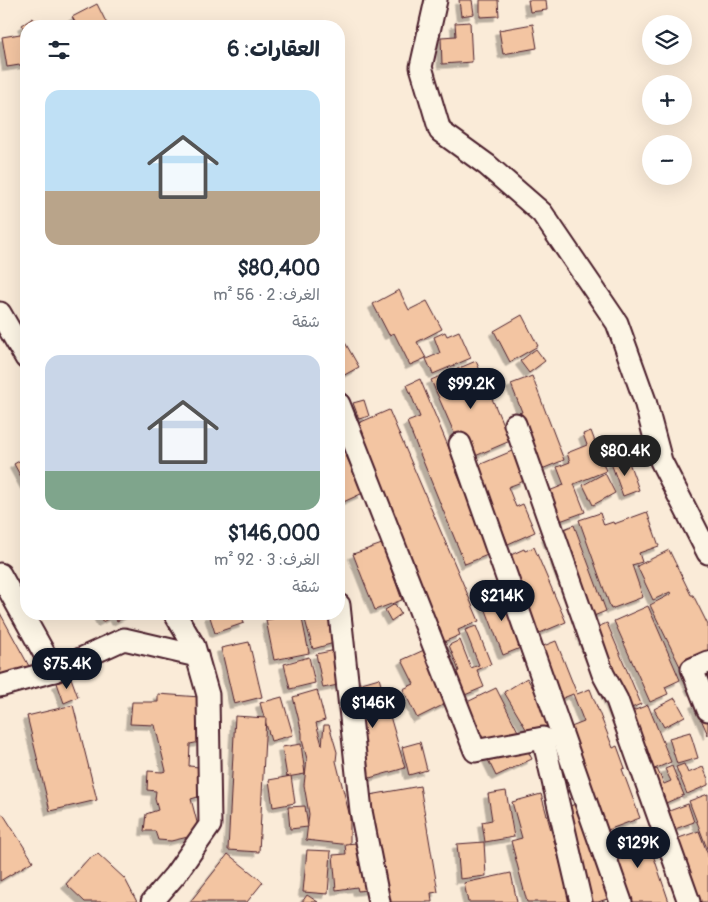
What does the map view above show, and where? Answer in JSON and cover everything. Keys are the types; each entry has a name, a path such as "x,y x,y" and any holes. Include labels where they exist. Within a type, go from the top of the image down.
{"street":[{"path":"436,0 421,67 440,131 486,165 542,213 617,323 645,401 661,461 708,553"},
{"path":"0,313 20,348"},
{"path":"345,419 475,751 543,738 581,902"},
{"path":"515,424 603,674 617,700 690,902"},
{"path":"460,444 621,902"},
{"path":"0,574 20,610"},
{"path":"26,620 54,671"},
{"path":"152,902 175,875 210,825 208,695 194,646 179,620"},
{"path":"341,620 361,812 379,902"},
{"path":"0,686 54,671 124,639 197,656"},
{"path":"708,662 692,669 708,710"}],"building":[{"path":"459,0 472,0 474,14 461,16"},
{"path":"480,0 498,0 499,16 480,17"},
{"path":"528,0 546,0 547,10 530,12"},
{"path":"97,4 105,20 74,20 72,17"},
{"path":"470,22 472,62 442,64 441,37 456,36 455,23"},
{"path":"533,24 537,48 503,54 499,30"},
{"path":"20,34 20,65 7,67 2,37"},
{"path":"399,290 409,310 427,301 442,329 417,342 426,358 410,365 394,333 389,335 373,304"},
{"path":"522,315 538,346 510,362 494,331"},
{"path":"459,331 471,358 433,374 426,359 440,353 434,337 445,332 447,336"},
{"path":"345,342 359,367 345,375"},
{"path":"536,349 545,361 529,373 520,361"},
{"path":"476,361 510,441 466,460 431,380"},
{"path":"532,376 564,460 537,471 515,414 522,412 511,384"},
{"path":"420,379 490,554 465,564 407,422 420,417 407,385"},
{"path":"364,400 369,416 359,419 353,403"},
{"path":"389,410 479,621 458,630 460,635 441,643 347,428"},
{"path":"591,431 606,471 574,484 585,512 560,521 549,491 564,485 557,467 570,462 567,453 587,445 583,434"},
{"path":"512,451 524,481 508,487 516,507 523,504 535,532 508,544 502,529 493,533 467,470"},
{"path":"345,453 363,493 345,501"},
{"path":"627,457 639,490 623,496 611,463"},
{"path":"20,460 20,475 14,464"},
{"path":"605,473 615,493 593,505 583,485"},
{"path":"647,512 659,546 639,553 642,562 632,565 643,597 611,609 579,520 600,513 604,525 613,522 614,524"},
{"path":"574,525 606,611 579,622 546,536"},
{"path":"382,544 402,600 375,610 353,554"},
{"path":"534,547 566,622 535,635 502,559 524,549 525,551"},
{"path":"669,550 708,625 708,684 692,691 650,605 671,594 670,592 653,600 637,566"},
{"path":"501,590 523,647 503,655 481,597"},
{"path":"395,604 401,614 391,621 385,610"},
{"path":"648,606 680,680 665,687 668,694 650,702 614,621"},
{"path":"0,613 30,668 0,684"},
{"path":"211,620 243,620 244,623 215,633"},
{"path":"266,620 302,620 309,653 274,660"},
{"path":"305,620 335,620 341,641 313,649"},
{"path":"607,623 641,704 615,715 581,634"},
{"path":"476,626 491,664 477,670 484,687 460,697 455,673 459,671 449,645 460,640 471,668 479,665 465,630"},
{"path":"556,641 577,694 590,689 613,748 617,746 625,768 622,769 640,818 605,831 566,729 584,722 573,694 556,701 536,649"},
{"path":"249,642 262,697 234,704 221,648"},
{"path":"336,650 343,684 323,688 316,654"},
{"path":"424,650 449,702 417,718 403,689 414,684 402,660"},
{"path":"309,657 315,683 290,689 284,664"},
{"path":"71,678 78,697 64,703 57,683"},
{"path":"379,678 405,768 366,779 341,689"},
{"path":"527,678 567,746 544,759 504,692"},
{"path":"496,688 532,759 496,776 461,705"},
{"path":"317,690 325,720 316,723 322,745 324,725 329,725 337,752 336,761 350,817 350,845 306,840 309,814 304,785 307,759 293,697"},
{"path":"158,694 200,697 200,742 190,744 189,766 199,767 201,796 191,799 199,830 198,837 171,841 158,840 155,831 144,831 146,814 158,810 155,799 156,791 147,790 148,771 166,771 155,725 130,724 132,702 158,702"},
{"path":"282,697 293,735 271,741 260,703"},
{"path":"708,697 708,735 694,703"},
{"path":"675,698 685,716 664,727 654,709"},
{"path":"73,705 97,800 50,811 27,716"},
{"path":"648,705 671,762 645,773 617,717"},
{"path":"235,716 266,718 259,852 228,850"},
{"path":"690,732 698,758 677,764 669,738"},
{"path":"420,742 427,770 409,775 402,747"},
{"path":"301,744 305,774 287,777 282,747"},
{"path":"684,764 688,773 703,767 708,779 708,785 687,794 676,767"},
{"path":"672,766 684,795 659,806 645,774 657,769 664,784 671,781 665,769"},
{"path":"291,776 295,803 273,807 269,780"},
{"path":"420,786 438,892 431,893 432,902 386,902 371,812 373,811 370,795"},
{"path":"506,791 514,837 485,842 482,822 492,820 488,794"},
{"path":"541,794 571,902 527,902 511,841 522,838 512,802"},
{"path":"708,794 708,851 689,801"},
{"path":"579,803 610,898 598,902 590,902 551,812"},
{"path":"688,804 694,822 667,832 661,814"},
{"path":"305,806 308,827 290,829 288,807"},
{"path":"3,814 33,861 0,881 0,816"},
{"path":"644,828 669,902 625,902 610,857 619,854 614,838"},
{"path":"699,831 708,855 708,902 691,902 673,840"},
{"path":"369,842 374,889 358,891 357,887 336,890 333,855 346,854 345,844"},
{"path":"484,842 486,876 460,879 457,844"},
{"path":"307,850 331,851 328,894 303,892"},
{"path":"98,854 125,879 137,902 85,902 66,884 88,859"},
{"path":"228,854 263,882 247,902 190,902"},
{"path":"511,873 517,902 468,902 464,883"},
{"path":"307,895 318,902 302,902"}]}
